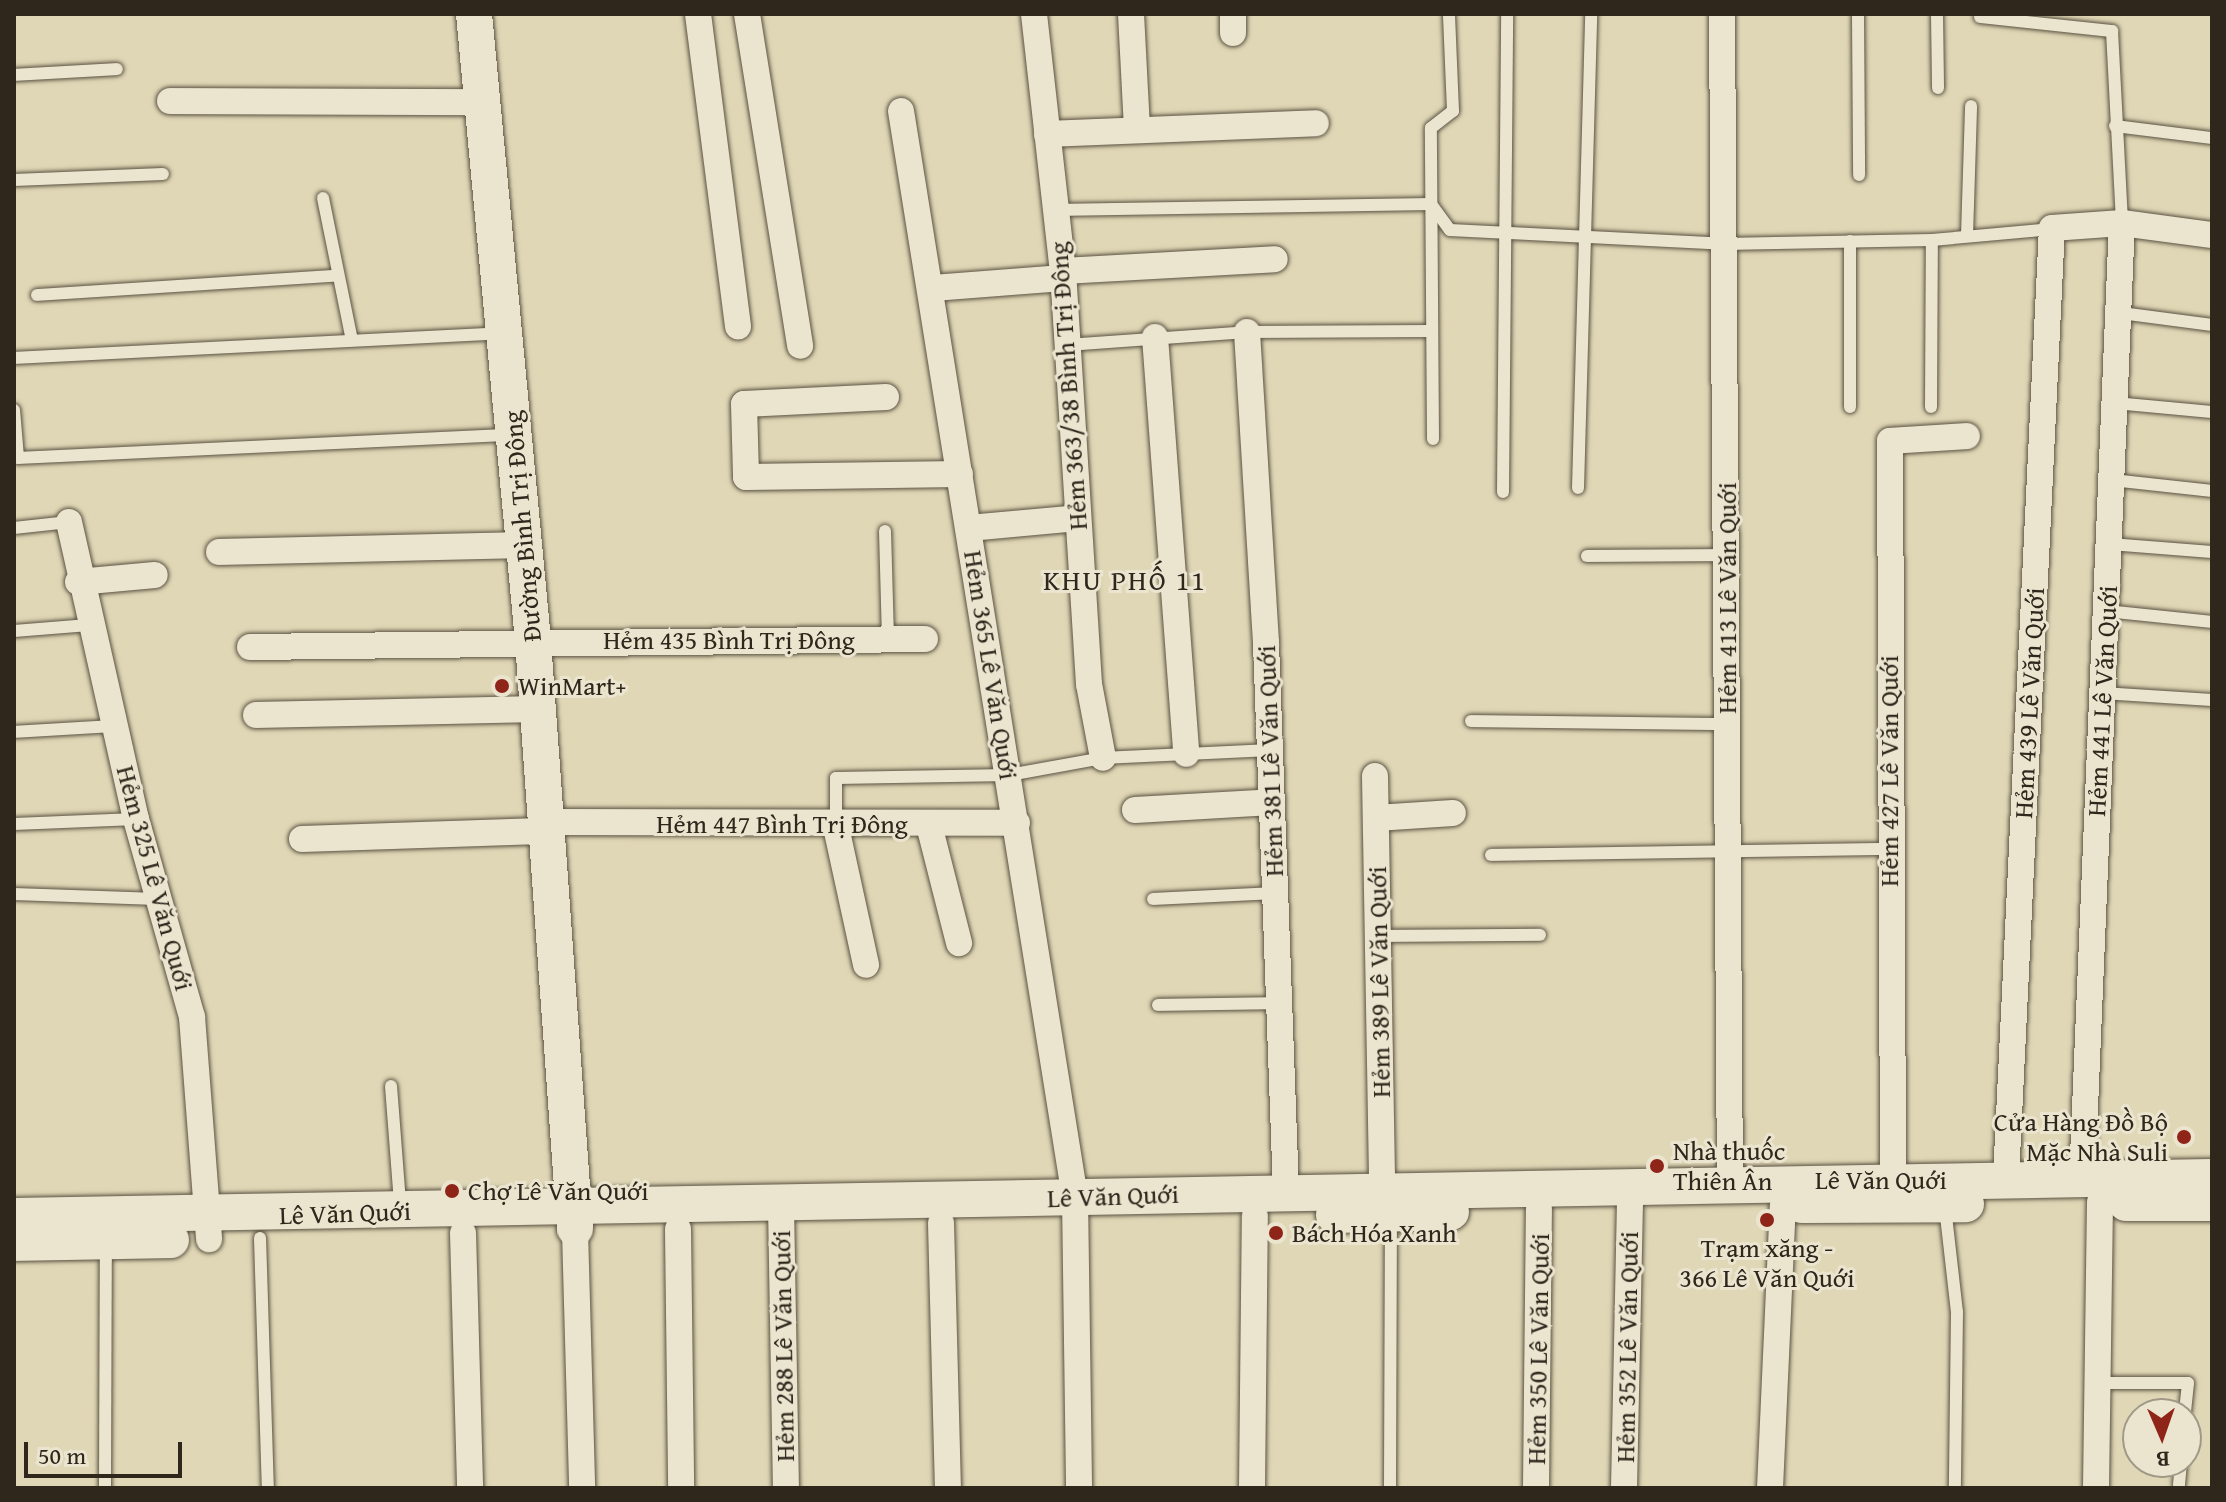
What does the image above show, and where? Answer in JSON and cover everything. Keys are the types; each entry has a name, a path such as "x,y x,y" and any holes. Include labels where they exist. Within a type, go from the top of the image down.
{"main road":[{"name":"Đường Bình Trị Đông","path":"474,14 533,641 575,1219"},
{"name":"Lê Văn Quới","path":"1540,1198 1630,1205 1783,1205 1945,1192 2091,1191 2212,1177"},
{"name":"Lê Văn Quới","path":"14,1243 106,1241 208,1227 400,1212 575,1219 1075,1208 1255,1216 1387,1202 1540,1198 1730,1183 1893,1178 1945,1192 2006,1178 2091,1191 2212,1203"},
{"name":"Lê Văn Quới","path":"14,1216 208,1227 260,1238 463,1233 575,1219 678,1229 780,1216 941,1223 1075,1208 1286,1191 1387,1202"}],"street":[{"path":"698,14 738,326"},
{"path":"747,14 800,346"},
{"name":"Hẻm 363/38 Bình Trị Đông","path":"1034,14 1053,210 1063,275 1089,684 1103,758"},
{"path":"1131,14 1137,128"},
{"name":"Hẻm 413 Lê Văn Quới","path":"1722,14 1730,1183"},
{"path":"170,101 482,102"},
{"name":"Hẻm 365 Lê Văn Quới","path":"901,111 933,288 1075,1208 1079,1488"},
{"path":"1047,134 1316,123"},
{"path":"2052,228 2122,223 2212,235"},
{"name":"Hẻm 441 Lê Văn Quới","path":"2096,1488 2098,1383 2091,1191 2102,693 2121,313 2122,223"},
{"name":"Hẻm 439 Lê Văn Quới","path":"2006,1178 2052,228"},
{"path":"933,288 1275,259"},
{"name":"Hẻm 381 Lê Văn Quới","path":"1247,332 1270,750 1286,1191"},
{"path":"1155,337 1186,754"},
{"path":"886,397 744,404 746,477 960,474"},
{"name":"Hẻm 427 Lê Văn Quới","path":"1893,1178 1888,849 1890,441 1967,436"},
{"path":"969,528 1078,518"},
{"name":"Hẻm 325 Lê Văn Quới","path":"69,522 78,582 116,726 136,819 192,1017 208,1227"},
{"path":"219,552 524,545"},
{"path":"78,582 155,575"},
{"name":"Hẻm 435 Bình Trị Đông","path":"250,647 533,641 925,639"},
{"path":"256,715 538,709"},
{"name":"Hẻm 389 Lê Văn Quới","path":"1375,776 1387,1202"},
{"path":"1135,810 1272,802"},
{"path":"1376,818 1453,813"},
{"name":"Hẻm 447 Bình Trị Đông","path":"302,839 548,827 836,827 1017,823"},
{"path":"929,825 959,943"},
{"path":"836,827 866,965"},
{"name":"Hẻm 350 Lê Văn Quới","path":"1536,1488 1540,1198"},
{"name":"Hẻm 352 Lê Văn Quới","path":"1624,1488 1630,1205"},
{"path":"1770,1488 1783,1205"},
{"name":"Hẻm 288 Lê Văn Quới","path":"780,1216 786,1488"},
{"path":"1252,1488 1255,1216"},
{"path":"575,1219 582,1488"},
{"path":"941,1223 948,1488"},
{"path":"678,1229 681,1488"},
{"path":"463,1233 470,1488"}],"lane":[{"path":"1433,439 1431,128 1453,111 1449,14"},
{"path":"1503,492 1500,235 1507,14"},
{"path":"1578,488 1591,14"},
{"path":"1858,14 1859,175"},
{"path":"1937,14 1938,88"},
{"path":"1980,17 2112,31 2122,223"},
{"path":"14,75 117,69"},
{"path":"1967,236 1971,106"},
{"path":"2115,126 2212,138"},
{"path":"14,180 163,174"},
{"path":"323,198 334,276 352,340"},
{"path":"1053,210 1431,204"},
{"path":"1431,204 1450,230 1586,241 1724,244 1932,240 2052,228"},
{"path":"1931,407 1932,240"},
{"path":"1850,241 1850,407"},
{"path":"37,295 334,276"},
{"path":"2121,313 2212,325"},
{"path":"1067,345 1247,332 1431,331"},
{"path":"14,358 504,332"},
{"path":"2115,403 2212,412"},
{"path":"14,410 18,458 513,434"},
{"path":"2112,480 2212,491"},
{"path":"14,528 69,522"},
{"path":"885,531 888,639"},
{"path":"2110,544 2212,552"},
{"path":"1587,556 1727,555"},
{"path":"2106,611 2212,622"},
{"path":"14,631 89,625"},
{"path":"2102,693 2212,700"},
{"path":"1471,721 1728,724"},
{"path":"14,732 116,726"},
{"path":"836,827 836,778 1009,775 1103,758 1270,750"},
{"path":"14,824 136,819"},
{"path":"1491,855 1727,847 1888,849"},
{"path":"1153,899 1275,893"},
{"path":"14,894 158,899"},
{"path":"1379,936 1540,935"},
{"path":"1158,1005 1279,1003"},
{"path":"391,1086 400,1212"},
{"path":"1945,1192 1957,1312 1955,1488"},
{"path":"1387,1202 1390,1488"},
{"path":"260,1238 268,1488"},
{"path":"105,1488 106,1241"},
{"path":"2098,1383 2188,1383 2187,1398"},
{"path":"2179,1485 2180,1478"}],"place":[{"name":"WinMart+","path":"502,686"},
{"name":"Cửa Hàng Đồ Bộ Mặc Nhà Suli","path":"2184,1137"},
{"name":"Nhà thuốc Thiên Ân","path":"1657,1166"},
{"name":"Chợ Lê Văn Quới","path":"452,1191"},
{"name":"Trạm xăng - 366 Lê Văn Quới","path":"1767,1220"},
{"name":"Bách Hóa Xanh","path":"1276,1233"}],"district":[{"name":"KHU PHỐ 11","path":"1125,580"}]}
